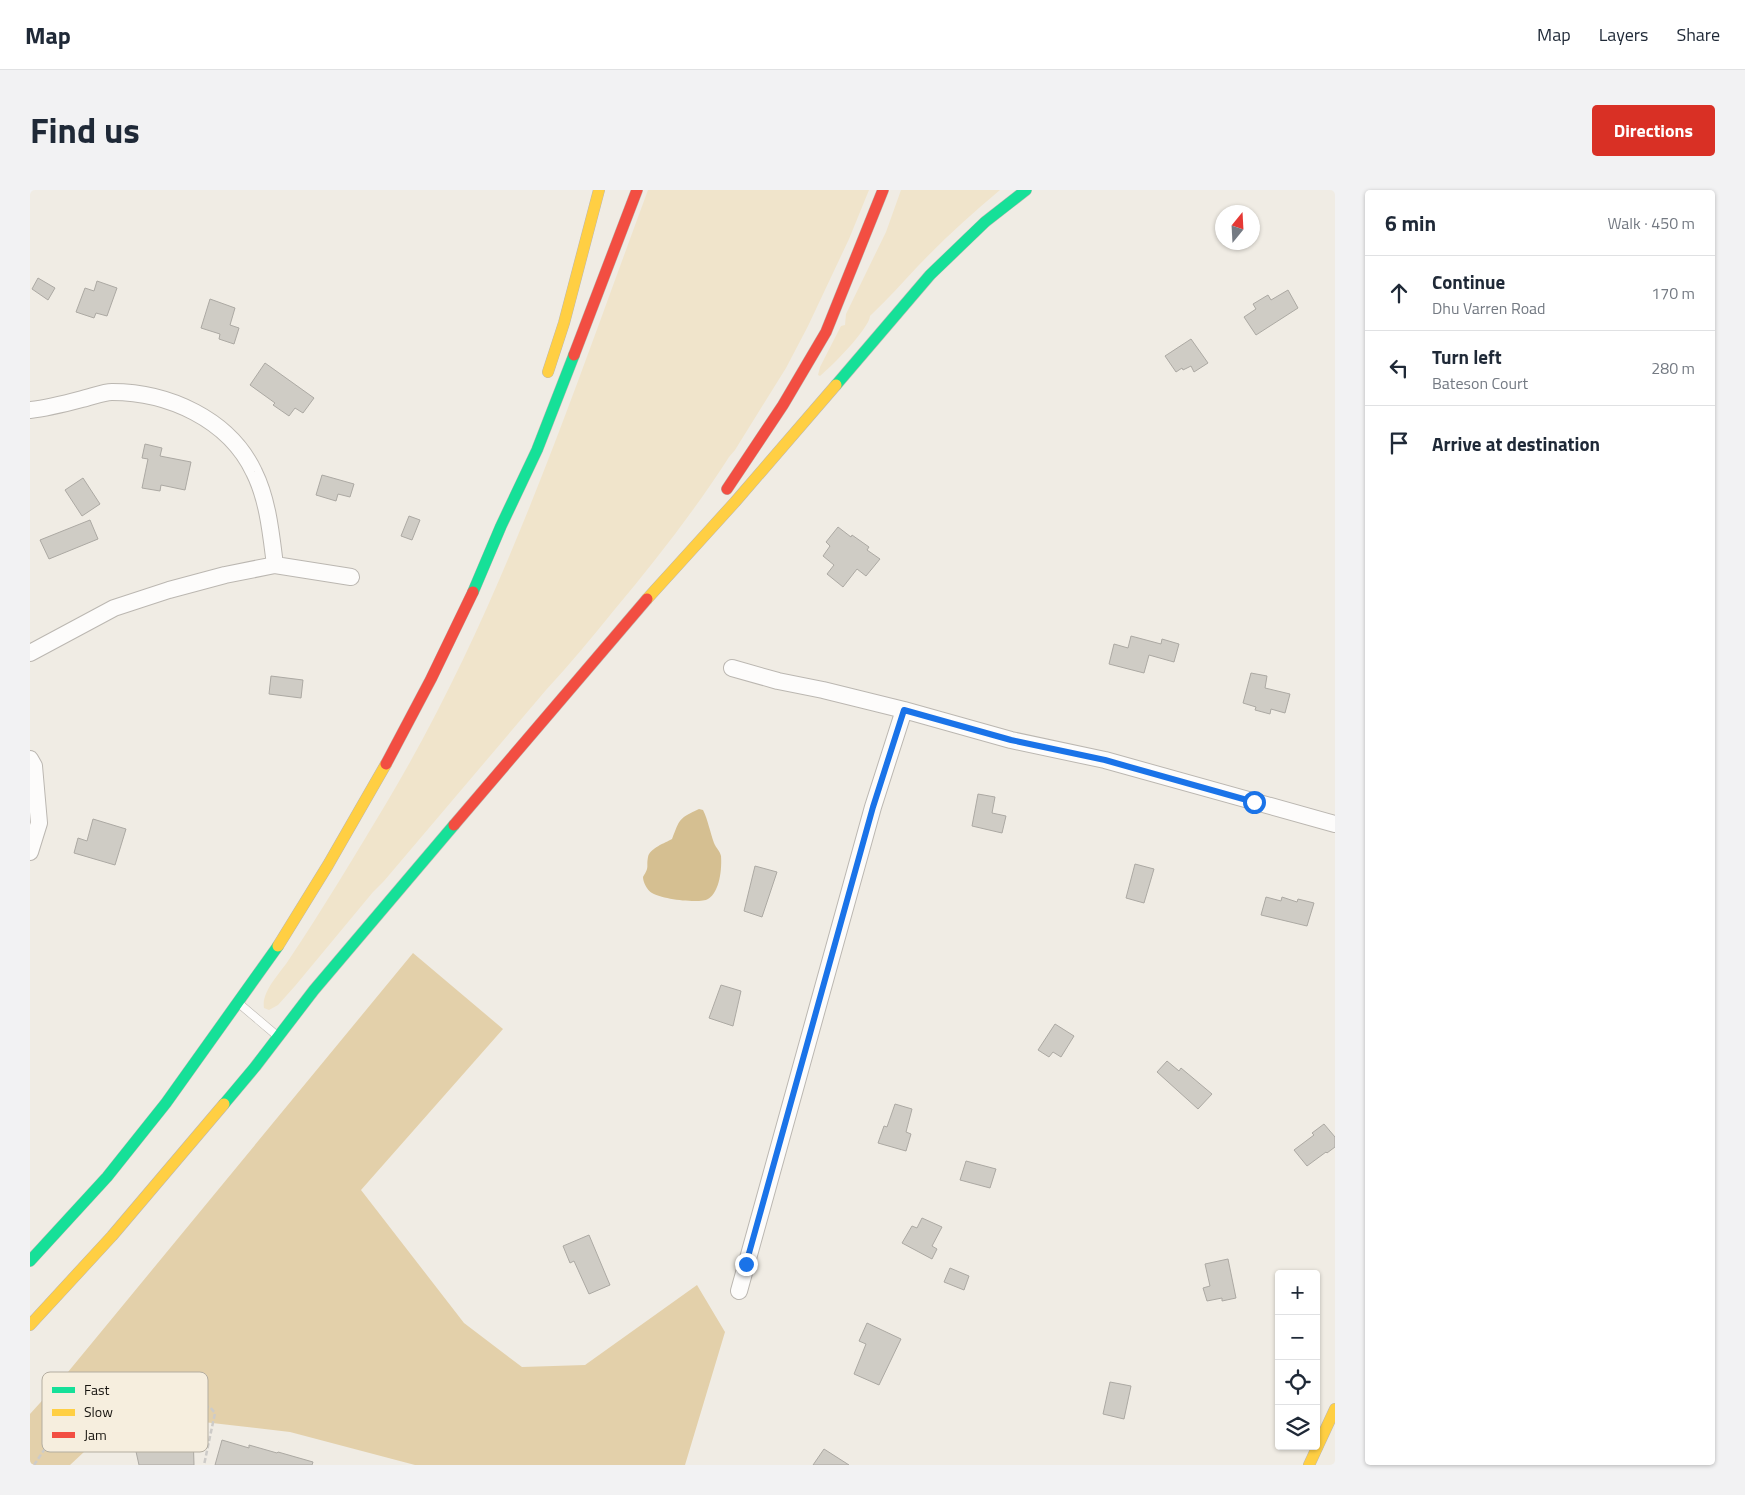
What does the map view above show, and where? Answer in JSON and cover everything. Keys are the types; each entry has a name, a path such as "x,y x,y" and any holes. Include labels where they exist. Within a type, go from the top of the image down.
{"main road":[{"path":"546,379 564,322 599,190"},
{"path":"30,1261 107,1177 166,1103 239,1003 268,962 380,775 431,679 482,573 501,526 537,450 637,190"},
{"path":"664,578 783,405 826,332 883,190"},
{"path":"30,1325 112,1236 249,1074 314,990 664,578 735,502 930,275 986,222 1026,190"},
{"path":"501,526 521,454"},
{"path":"1309,1465 1335,1409"}],"street":[{"path":"30,410 50,408 110,391 162,398 200,414 237,444 255,472 267,512 276,565"},
{"path":"30,653 114,608 206,580 276,565 351,577"},
{"path":"732,668 778,681 904,710 1011,740 1105,760 1335,824"},
{"path":"739,1292 873,807 904,710"},
{"path":"30,759 34,766 39,823 30,852"}],"lane":[{"path":"239,1003 278,1037"}],"path":[{"path":"208,1407 215,1413 208,1446"},
{"path":"34,1465 43,1452"},
{"path":"204,1465 207,1452"}],"shaded area":[{"path":"648,190 869,190 849,239 786,368 735,450 689,515 590,640 373,892 295,986 278,1005 269,1010 264,1008 268,989 314,922 387,802 428,729 465,655 499,579 562,425"},
{"path":"901,190 1000,190 918,266 870,316 857,338 820,376 818,375 820,367 841,326 845,325 846,314 886,232"},
{"path":"699,809 703,810 714,843 721,856 718,885 715,891 708,899 697,901 672,899 652,893 648,890 643,877 647,869 649,854 655,848 672,839 681,820"},
{"path":"413,953 503,1029 361,1190 464,1323 522,1367 585,1365 697,1285 725,1332 685,1465 415,1465 290,1432 208,1423 208,1372 68,1372"},
{"path":"42,1401 42,1452 84,1452 70,1465 30,1465 30,1414"}],"building":[{"path":"38,278 55,288 48,300 32,289"},
{"path":"97,281 117,288 107,316 96,313 94,318 76,312 85,288 94,291"},
{"path":"1288,290 1298,308 1256,335 1244,317 1256,309 1253,304 1268,295 1271,300"},
{"path":"210,299 235,308 230,325 239,328 234,344 219,339 220,334 201,328"},
{"path":"1191,339 1208,363 1194,372 1191,366 1176,372 1165,356"},
{"path":"265,363 314,398 303,413 295,408 289,416 250,385"},
{"path":"145,444 162,448 160,456 191,462 185,490 161,485 160,491 142,488 148,459 142,458"},
{"path":"322,475 354,484 350,497 338,494 336,501 316,495"},
{"path":"83,478 100,504 82,516 65,490"},
{"path":"409,516 420,520 412,540 401,536"},
{"path":"90,520 98,539 49,559 40,540"},
{"path":"838,527 869,547 867,550 880,559 866,576 857,569 843,587 827,574 834,565 823,556 830,546 826,542"},
{"path":"1131,636 1161,644 1162,639 1179,644 1174,662 1149,655 1144,673 1109,664 1114,644 1128,648"},
{"path":"1251,673 1267,676 1265,688 1290,694 1285,713 1271,709 1270,714 1255,710 1256,707 1243,703"},
{"path":"271,676 303,680 301,698 269,694"},
{"path":"978,794 995,797 992,813 1006,816 1002,833 972,826"},
{"path":"93,819 126,829 115,865 74,853 78,838 87,841"},
{"path":"1135,864 1154,869 1144,903 1126,898"},
{"path":"755,866 777,872 762,917 744,911"},
{"path":"1266,897 1281,901 1282,897 1297,902 1298,899 1314,903 1307,926 1261,915"},
{"path":"721,985 741,991 733,1026 709,1018"},
{"path":"1055,1024 1074,1036 1061,1057 1053,1052 1049,1057 1038,1050"},
{"path":"1167,1061 1179,1071 1181,1068 1212,1094 1198,1109 1157,1072"},
{"path":"895,1104 912,1109 906,1132 911,1134 906,1151 878,1143 884,1126 887,1127"},
{"path":"1324,1124 1335,1137 1335,1147 1307,1166 1294,1150 1314,1135 1312,1133"},
{"path":"966,1161 996,1169 990,1188 960,1180"},
{"path":"922,1218 942,1227 932,1246 937,1249 932,1259 902,1243 912,1226 917,1228"},
{"path":"589,1235 610,1285 589,1294 574,1261 570,1263 563,1246"},
{"path":"1228,1259 1236,1298 1222,1301 1222,1298 1207,1301 1203,1288 1210,1286 1205,1264"},
{"path":"950,1268 969,1276 964,1290 944,1282"},
{"path":"867,1323 901,1339 879,1385 854,1374 866,1344 859,1341"},
{"path":"1110,1382 1131,1386 1124,1419 1103,1414"},
{"path":"222,1440 313,1462 312,1465 215,1465"},
{"path":"824,1449 849,1465 813,1465"},
{"path":"136,1452 194,1452 194,1465 139,1465"}],"traffic: fast":[{"path":"836,385 930,275 985,222 1026,190"},
{"path":"473,592 501,526 537,450 574,355"},
{"path":"224,1104 314,990 454,825"},
{"path":"30,1261 107,1177 166,1103 278,946"}],"traffic: slow":[{"path":"548,372 564,323 599,190"},
{"path":"647,599 735,502 836,385"},
{"path":"278,946 328,865 386,764"},
{"path":"30,1325 112,1236 224,1104"},
{"path":"1309,1465 1335,1409"}],"traffic: jam":[{"path":"574,355 637,190"},
{"path":"727,489 783,405 826,332 883,190"},
{"path":"386,764 431,679 473,592"},
{"path":"454,825 647,599"}],"route":[{"path":"746,1264 873,807 904,710 1011,740 1105,760 1254,802"}]}
